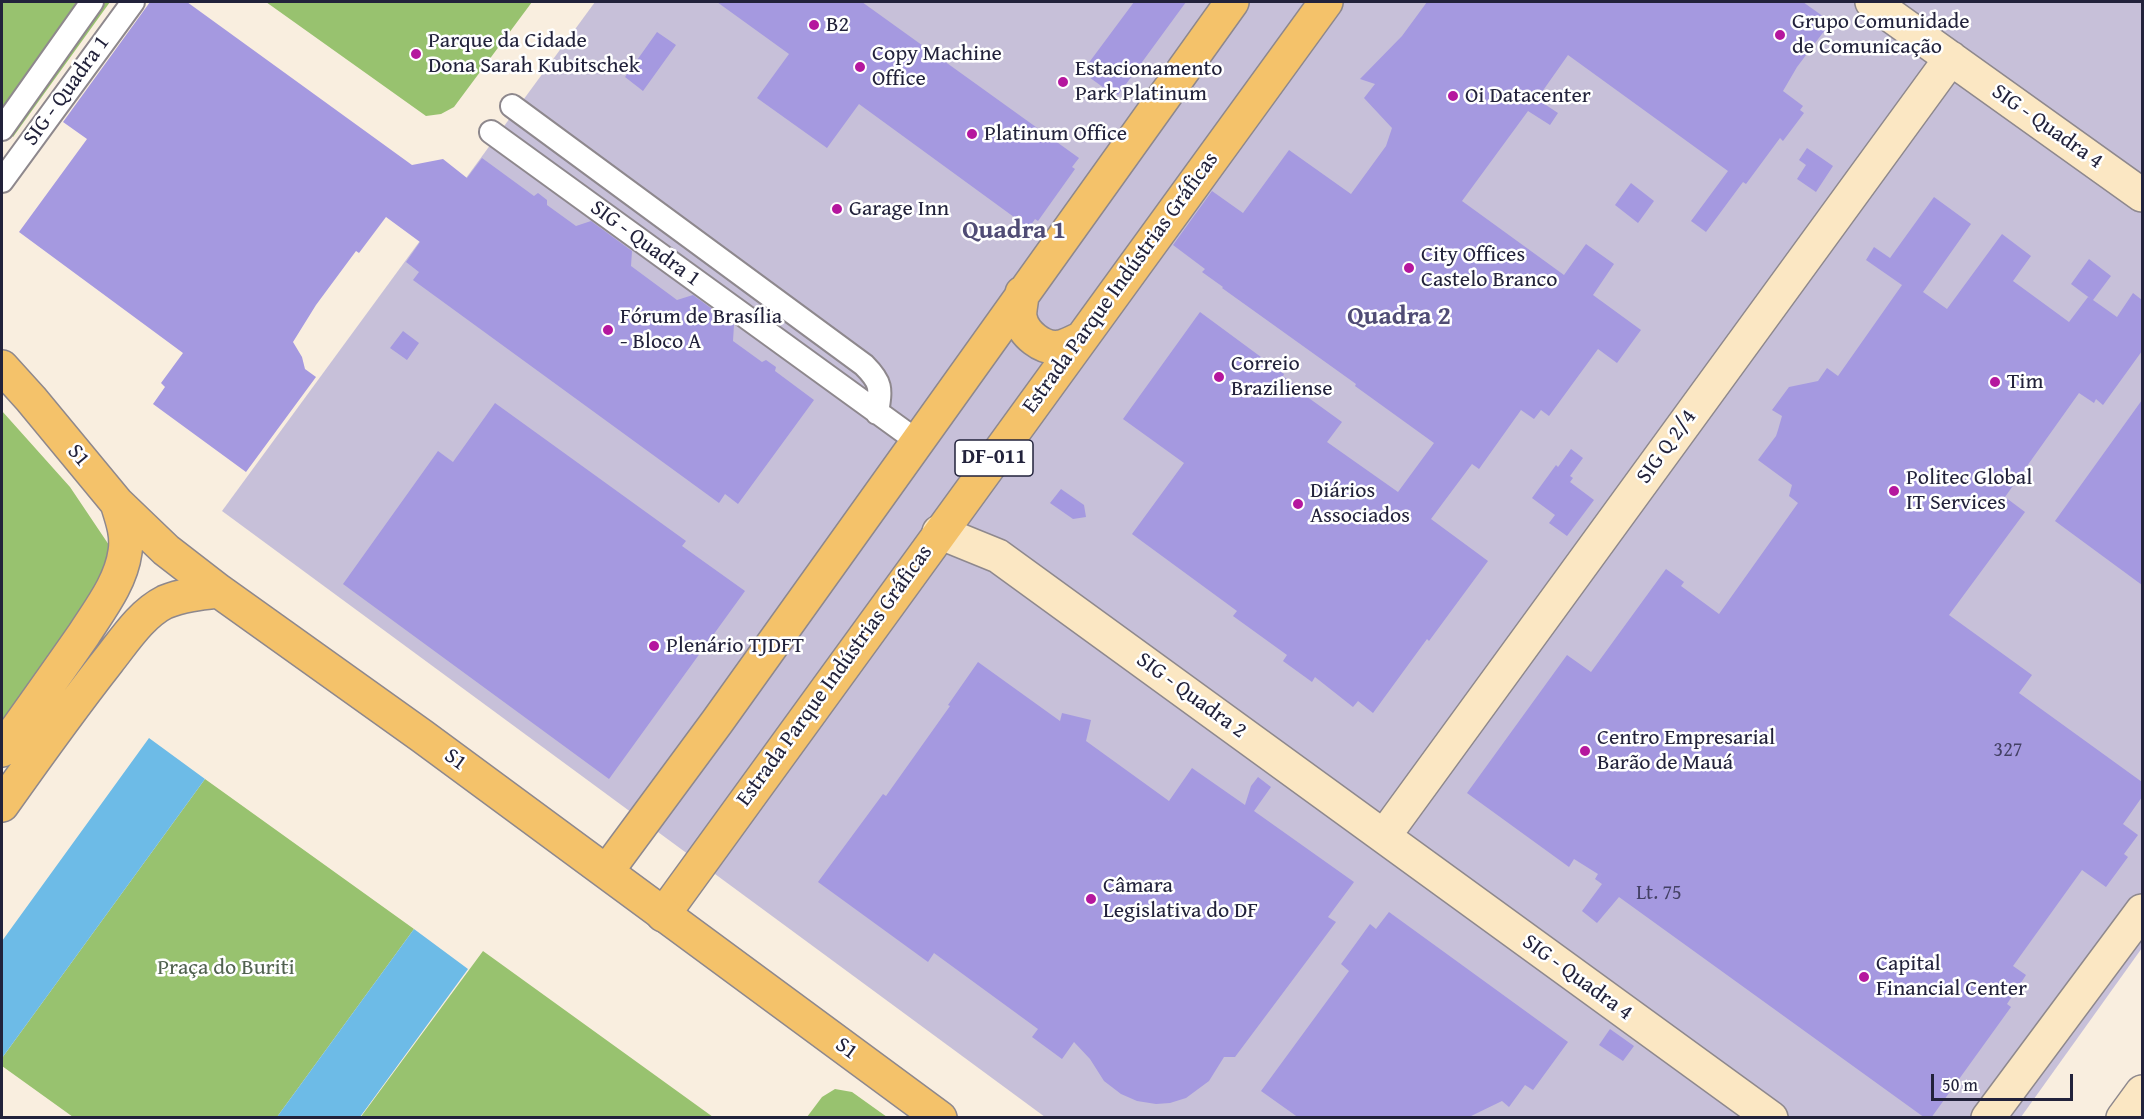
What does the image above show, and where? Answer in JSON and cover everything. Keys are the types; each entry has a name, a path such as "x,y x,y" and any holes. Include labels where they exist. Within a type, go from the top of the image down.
{"main road":[{"name":"DF-011","path":"607,872 717,722 1232,2"},
{"name":"Estrada Parque Indústrias Gráficas","path":"663,915 1326,2"},
{"path":"1022,293 1020,317 1025,329 1033,338 1044,345 1059,347 1082,338"},
{"name":"S1","path":"2,367 117,503 166,550 940,1118"},
{"path":"2,750 60,669 114,585 126,550 125,530 117,503"},
{"path":"2,805 87,687 134,628 150,612 164,603 186,595 219,591"}],"street":[{"name":"SIG - Quadra 1","path":"2,129 92,2"},
{"name":"SIG - Quadra 1","path":"2,181 133,2"},
{"path":"1872,2 1950,58"},
{"name":"SIG - Quadra 4","path":"1950,58 2142,195"},
{"name":"SIG Q 2/4","path":"1384,836 1950,58"},
{"path":"512,106 864,365 876,377 880,386 877,412"},
{"name":"SIG - Quadra 1","path":"491,132 916,441"},
{"name":"SIG - Quadra 2","path":"960,504 972,526 998,556 1384,836"},
{"name":"SIG - Quadra 2","path":"939,532 998,556"},
{"name":"SIG - Quadra 4","path":"1384,836 1771,1118"},
{"path":"1988,1118 2142,911"},
{"path":"2123,1118 2142,1092"}],"shaded area":[{"path":"595,2 2142,2 2142,948 2021,1117 1045,1117 222,511"}],"green space":[{"path":"2,2 110,2 13,137 2,125"},
{"name":"Parque da Cidade Dona Sarah Kubitschek","path":"266,2 532,2 454,107 441,114 426,116"},
{"path":"2,411 70,487 111,548 112,571 2,722"},
{"name":"Praça do Buriti","path":"205,779 414,929 277,1117 73,1117 2,1066 2,1058"},
{"path":"483,951 713,1117 360,1118"},
{"path":"835,1089 852,1092 887,1117 807,1117 822,1097"}],"water":[{"path":"149,738 205,779 2,1058 2,941"},
{"path":"414,929 468,969 360,1117 277,1117"}],"building":[{"path":"150,2 187,2 412,165 443,159 467,178 482,158 534,196 538,193 547,200 547,205 576,226 591,221 632,251 631,266 677,300 693,295 734,325 733,341 762,362 766,360 776,367 775,371 814,400 738,504 725,494 719,503 413,280 419,272 406,262 420,242 386,217 359,253 356,251 316,305 293,342 302,357 305,369 316,377 246,472 153,404 165,387 161,383 183,353 19,232 87,139 63,122"},
{"name":"Platinum Office","path":"717,2 862,2 1079,158 1072,167 1075,169 1038,221 1035,219 1029,228 859,104 827,148 757,98 789,54"},
{"path":"1134,2 1186,2 1118,95 1113,91 1111,93 1082,72"},
{"path":"1427,2 1803,2 1831,22 1797,67 1783,91 1803,106 1800,110 1804,113 1783,141 1780,138 1746,184 1743,182 1706,232 1691,221 1728,171 1568,55 1537,99 1558,113 1550,125 1528,111 1462,201 1564,275 1586,244 1614,264 1593,295 1641,330 1617,363 1598,349 1549,416 1541,410 1534,419 1521,410 1479,469 1472,464 1431,519 1488,561 1373,713 1358,701 1353,707 1315,677 1312,682 1283,661 1287,655 1233,616 1237,611 1132,534 1184,463 1123,419 1200,312 1284,374 1283,376 1308,394 1306,396 1342,422 1327,442 1398,492 1434,443 1222,288 1202,272 1205,269 1173,245 1212,191 1243,213 1289,150 1351,194 1386,146 1392,128 1364,98 1375,84 1360,79 1402,36"},
{"path":"657,32 676,45 643,91 625,77"},
{"path":"1807,148 1833,166 1816,192 1797,179 1806,165 1799,160"},
{"path":"1631,183 1654,201 1638,223 1615,205"},
{"path":"1934,197 1971,224 1923,292 1947,309 2002,234 2031,256 2013,281 2069,322 2088,297 2091,299 2071,284 2089,259 2111,276 2093,300 2117,317 2133,293 2142,300 2142,351 2103,405 2096,399 2094,403 2079,393 2005,497 2025,512 1949,615 2032,675 2019,693 2142,782 2142,797 2123,824 2138,835 2124,854 2128,857 2106,887 2082,870 2013,966 2026,975 2007,1004 2011,1007 1931,1118 1925,1118 1619,897 1597,923 1582,911 1602,884 1595,879 1598,874 1574,859 1569,867 1467,793 1567,655 1591,672 1666,569 1684,582 1681,586 1719,614 1798,503 1789,496 1792,485 1758,460 1776,436 1782,416 1772,410 1789,387 1818,381 1827,368 1838,376 1902,285 1866,260 1874,247 1890,258"},
{"path":"403,331 419,343 407,360 390,348"},
{"path":"2142,400 2142,585 2055,521"},
{"path":"495,403 686,541 682,546 745,591 609,779 343,584 438,451 453,462"},
{"path":"1571,449 1583,458 1570,476 1573,478 1570,482 1594,500 1567,536 1549,523 1555,515 1532,498"},
{"path":"1061,489 1084,505 1086,517 1073,519 1050,503"},
{"name":"Câmara Legislativa do DF","path":"978,662 1060,721 1062,713 1091,720 1086,741 1169,801 1192,768 1245,805 1251,786 1258,777 1271,787 1254,811 1354,882 1328,917 1336,922 1235,1057 1224,1057 1209,1081 1186,1098 1156,1104 1137,1101 1121,1094 1104,1081 1090,1059 1074,1042 1062,1059 1032,1037 1038,1029 934,953 928,962 818,882 883,794 886,796 950,706 948,705"},
{"path":"1389,912 1568,1042 1533,1090 1525,1085 1509,1107 1502,1101 1467,1118 1299,1118 1261,1091 1349,971 1341,964 1370,924 1376,929"},
{"path":"1610,1029 1634,1046 1623,1061 1599,1045"}],"place":[{"name":"B2","path":"814,25"},
{"name":"Grupo Comunidade de Comunicação","path":"1780,35"},
{"name":"Parque da Cidade Dona Sarah Kubitschek","path":"416,54"},
{"name":"Copy Machine Office","path":"860,67"},
{"name":"Estacionamento Park Platinum","path":"1063,82"},
{"name":"Oi Datacenter","path":"1453,96"},
{"name":"Platinum Office","path":"972,134"},
{"name":"Garage Inn","path":"837,209"},
{"name":"City Offices Castelo Branco","path":"1409,268"},
{"name":"Fórum de Brasília - Bloco A","path":"608,330"},
{"name":"Correio Braziliense","path":"1219,377"},
{"name":"Tim","path":"1995,382"},
{"name":"Politec Global IT Services","path":"1894,491"},
{"name":"Diários Associados","path":"1298,504"},
{"name":"Plenário TJDFT","path":"654,646"},
{"name":"Centro Empresarial Barão de Mauá","path":"1585,751"},
{"name":"Câmara Legislativa do DF","path":"1091,899"},
{"name":"Capital Financial Center","path":"1864,977"}],"district":[{"name":"Quadra 1","path":"1014,231"},
{"name":"Quadra 2","path":"1399,317"}]}
